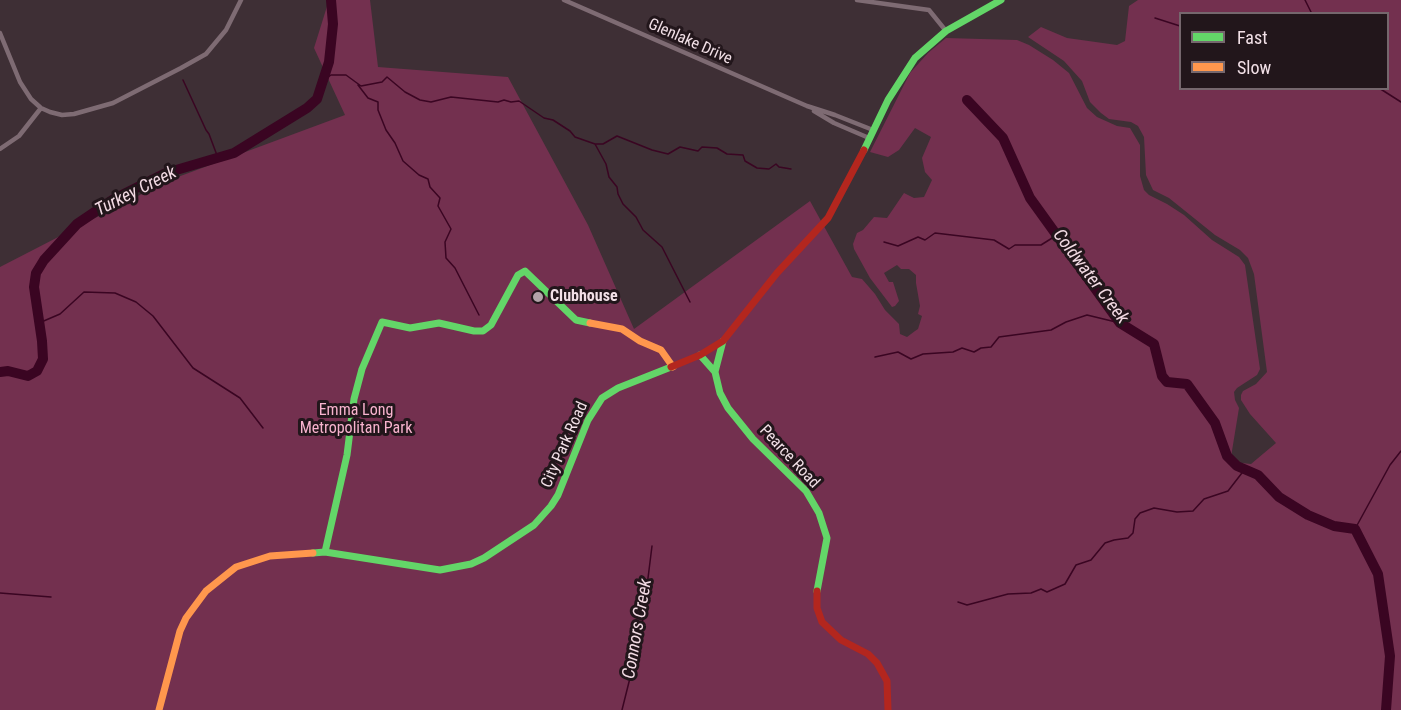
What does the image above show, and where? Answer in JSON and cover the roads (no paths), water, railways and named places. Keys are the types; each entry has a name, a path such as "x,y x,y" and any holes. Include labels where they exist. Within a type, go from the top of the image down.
{"street":[{"path":"0,33 20,82 31,99 41,108 62,114 74,114 113,103 181,68 212,48 226,30 241,0"},
{"name":"Glenlake Drive","path":"564,0 807,106 873,130"},
{"path":"581,7 585,0"},
{"path":"857,0 929,10 946,31"},
{"name":"City Park Road","path":"159,710 180,631 192,608 215,582 236,567 258,559 285,554 325,552 440,570 471,564 484,558 534,525 551,506 567,476 588,420 602,398 618,388 700,355 723,341 777,273 828,218 907,69 924,49 946,31 1001,0"},
{"name":"Glenlake Drive","path":"807,106 834,123 869,138"},
{"path":"0,149 23,131 41,108"},
{"path":"325,552 347,455 354,399 364,362 382,322 410,328 439,323 483,331 491,325 518,275 525,271 576,320 622,329 640,341 664,352 673,367"},
{"path":"714,372 723,341"},
{"path":"700,355 714,372"},
{"name":"Pearce Road","path":"714,372 720,393 728,408 753,438 806,491 819,513 826,538 817,591 817,608 822,622 841,640 868,654 877,663 887,681 888,710"}],"waterway":[{"name":"Turkey Creek","path":"0,372 8,371 28,376 37,371 43,359 34,287 36,273 44,260 77,224 114,199 166,173 234,153 307,108 317,99 329,62 333,24 331,0"},
{"path":"1305,0 1311,12"},
{"path":"1155,18 1179,26"},
{"path":"324,80 331,75 346,75 361,86 382,82 387,77 405,92 420,100 431,102 451,97 498,102 519,101 544,118 553,120 575,137 595,144 603,144 617,136 668,154 680,147 698,151 702,147 717,148 727,154 743,155 745,161 757,168 769,169 776,164 779,167 791,169"},
{"path":"183,80 218,158"},
{"path":"358,85 368,98 378,102 378,110 386,130 403,161 419,175 428,179 430,187 440,198 438,206 451,229 445,242 446,258 455,268 479,315"},
{"path":"1382,90 1401,102"},
{"name":"Coldwater Creek","path":"967,100 1003,138 1030,198 1120,323 1154,344 1162,376 1167,382 1187,384 1215,423 1227,456 1237,466 1258,475 1279,497 1308,515 1334,526 1355,529 1378,574 1390,656 1386,710"},
{"path":"595,144 623,204 636,217 643,230 662,247 690,302"},
{"path":"884,242 898,246 918,237 925,240 935,233 994,240 1009,249 1015,245 1041,245 1057,235"},
{"path":"39,323 60,314 84,292 115,293 136,302 153,316 193,368 240,398 263,428"},
{"path":"875,357 898,352 911,359 923,354 953,352 962,348 974,352 981,348 991,347 999,337 1051,330 1087,315 1120,323"},
{"path":"1355,529 1390,465 1401,451"},
{"path":"958,602 967,605 1008,594 1031,593 1041,589 1047,592 1065,584 1076,565 1091,560 1105,543 1128,538 1133,533 1135,519 1140,513 1154,508 1177,512 1193,511 1204,499 1228,491 1245,469"},
{"name":"Connors Creek","path":"622,710 641,634 652,546"},
{"path":"0,593 51,597"}],"place":[{"name":"Clubhouse","path":"538,297"}],"park label":[{"name":"Emma Long Metropolitan Park","path":"356,420"}]}
